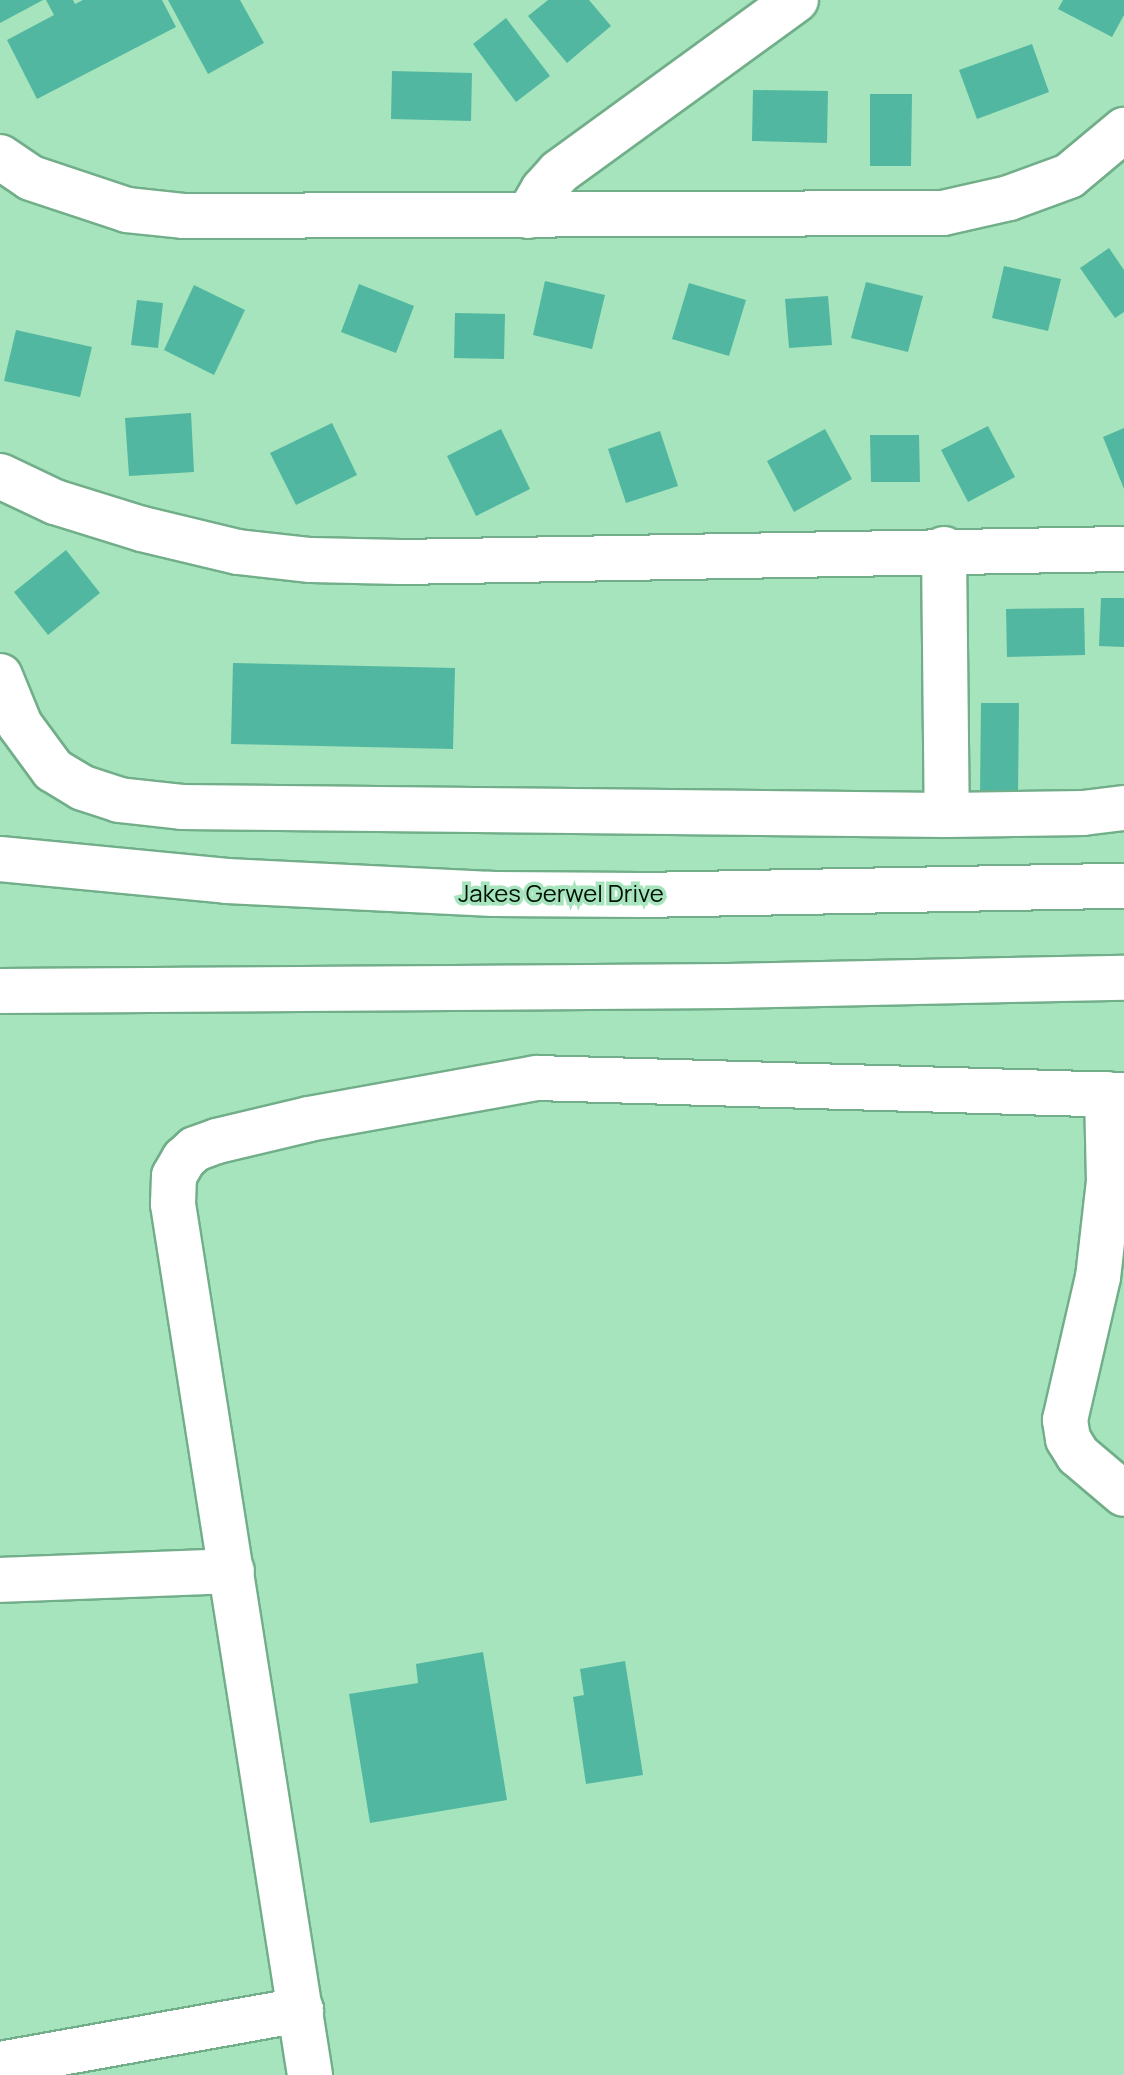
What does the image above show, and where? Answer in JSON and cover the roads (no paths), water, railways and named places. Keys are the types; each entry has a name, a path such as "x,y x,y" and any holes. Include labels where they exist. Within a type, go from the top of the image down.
{"main road":[{"path":"528,216 543,190 559,172 796,0"},
{"path":"0,157 31,178 141,211 183,216 943,213 1009,198 1069,176 1124,130"},
{"path":"0,476 55,502 142,529 238,552 311,560 400,562 944,549 1049,553 1124,549"},
{"path":"944,549 947,815"},
{"path":"0,676 20,725 53,770 83,788 119,800 182,807 947,815 1083,813 1124,808"},
{"name":"Jakes Gerwel Drive","path":"0,859 227,881 519,894 1124,886"},
{"path":"0,991 728,986 1124,978"},
{"path":"728,986 836,1001 1124,1007"},
{"path":"310,2075 173,1204 174,1176 195,1149 309,1119 536,1078 1116,1094 1098,1277 1065,1420 1068,1439 1078,1455 1124,1494"},
{"path":"0,1580 232,1571"},
{"path":"0,2064 301,2010"}]}
